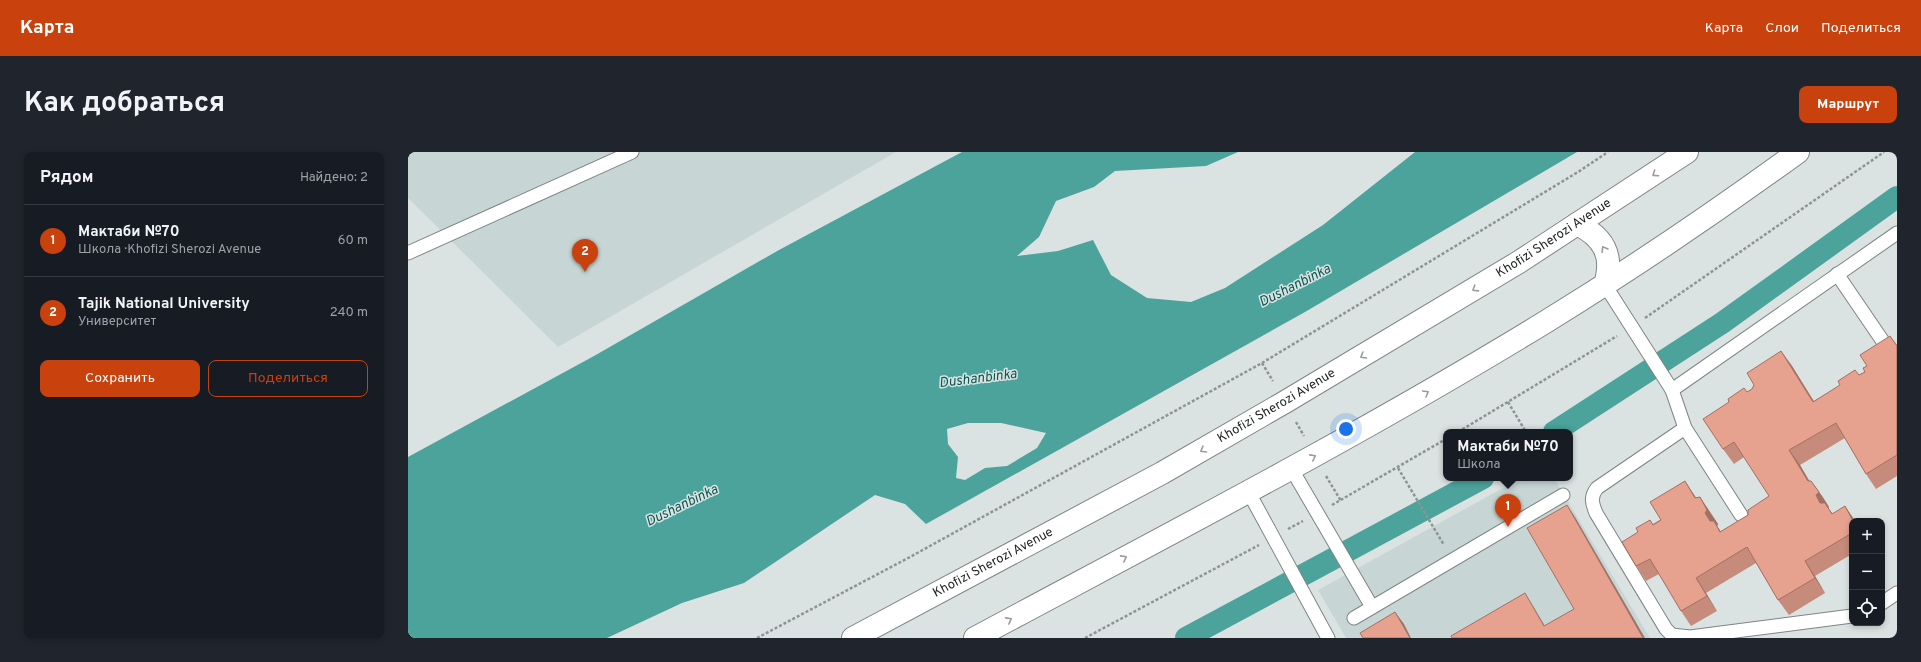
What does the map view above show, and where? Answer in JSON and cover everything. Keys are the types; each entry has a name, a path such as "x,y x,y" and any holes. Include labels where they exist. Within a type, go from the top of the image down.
{"main road":[{"name":"Khofizi Sherozi Avenue","path":"853,638 1162,473 1215,443 1462,297 1687,152"},
{"path":"975,638 1399,409 1605,285 1705,218 1798,152"},
{"path":"1577,224 1595,236 1608,254 1610,265 1605,285"}],"lane":[{"path":"408,253 632,152"},
{"path":"1669,385 1897,233"},
{"path":"1837,274 1882,340"},
{"path":"1605,285 1669,385 1685,428 1741,515"},
{"path":"1685,428 1597,488 1591,501 1596,513 1666,629 1672,635 1690,637 1849,616"},
{"path":"1292,468 1372,608"},
{"path":"1248,491 1328,638"},
{"path":"1354,618 1563,495"},
{"path":"1885,601 1897,593"}],"path":[{"path":"757,638 1262,363 1608,152"},
{"path":"1463,429 1508,402 1636,333 1884,152"},
{"path":"1262,363 1273,381"},
{"path":"1508,402 1524,429"},
{"path":"1296,422 1304,436"},
{"path":"1398,468 1452,559"},
{"path":"1326,476 1341,501"}],"shaded area":[{"path":"408,152 896,152 558,347 408,198"},
{"path":"1516,481 1556,481 1650,638 1346,638 1318,590"}],"water":[{"name":"Dushanbinka","path":"962,152 1238,152 1206,166 1115,171 1094,187 1056,201 1039,237 1017,256 1058,251 1093,240 1111,275 1147,298 1191,302 1225,288 1323,225 1415,152 1577,152 1305,312 926,524 905,504 875,495 744,583 682,603 607,638 408,638 408,457 594,356 779,250","holes":["968,423 1001,423 1046,433 1037,448 1007,466 985,468 965,480 956,478 958,457 948,444 947,429"]}],"building":[{"path":"1890,336 1897,346 1897,455 1866,474 1836,423 1789,450 1808,481 1811,481 1819,492 1816,495 1820,503 1825,503 1832,514 1845,506 1851,518 1849,518 1849,535 1805,561 1815,578 1778,600 1747,547 1696,578 1707,596 1681,611 1650,559 1636,566 1622,542 1638,532 1636,528 1650,520 1653,525 1661,520 1650,502 1685,481 1695,498 1700,497 1707,510 1705,513 1710,521 1714,521 1720,532 1748,515 1748,510 1769,496 1734,442 1723,449 1703,419 1729,402 1728,399 1744,388 1747,392 1752,389 1754,385 1747,373 1781,351 1813,402 1840,385 1838,381 1855,370 1859,375 1865,372 1863,368 1867,366 1860,355"},
{"path":"1567,505 1643,638 1452,638 1451,636 1525,593 1544,626 1574,609 1527,528"},
{"path":"1395,612 1410,638 1363,638 1360,633"}],"waterway":[{"path":"1559,429 1722,323 1897,197"},
{"path":"1186,638 1477,481"}],"place":[{"name":"Tajik National University","path":"585,272"},
{"name":"Мактаби №70","path":"1508,527"}]}
